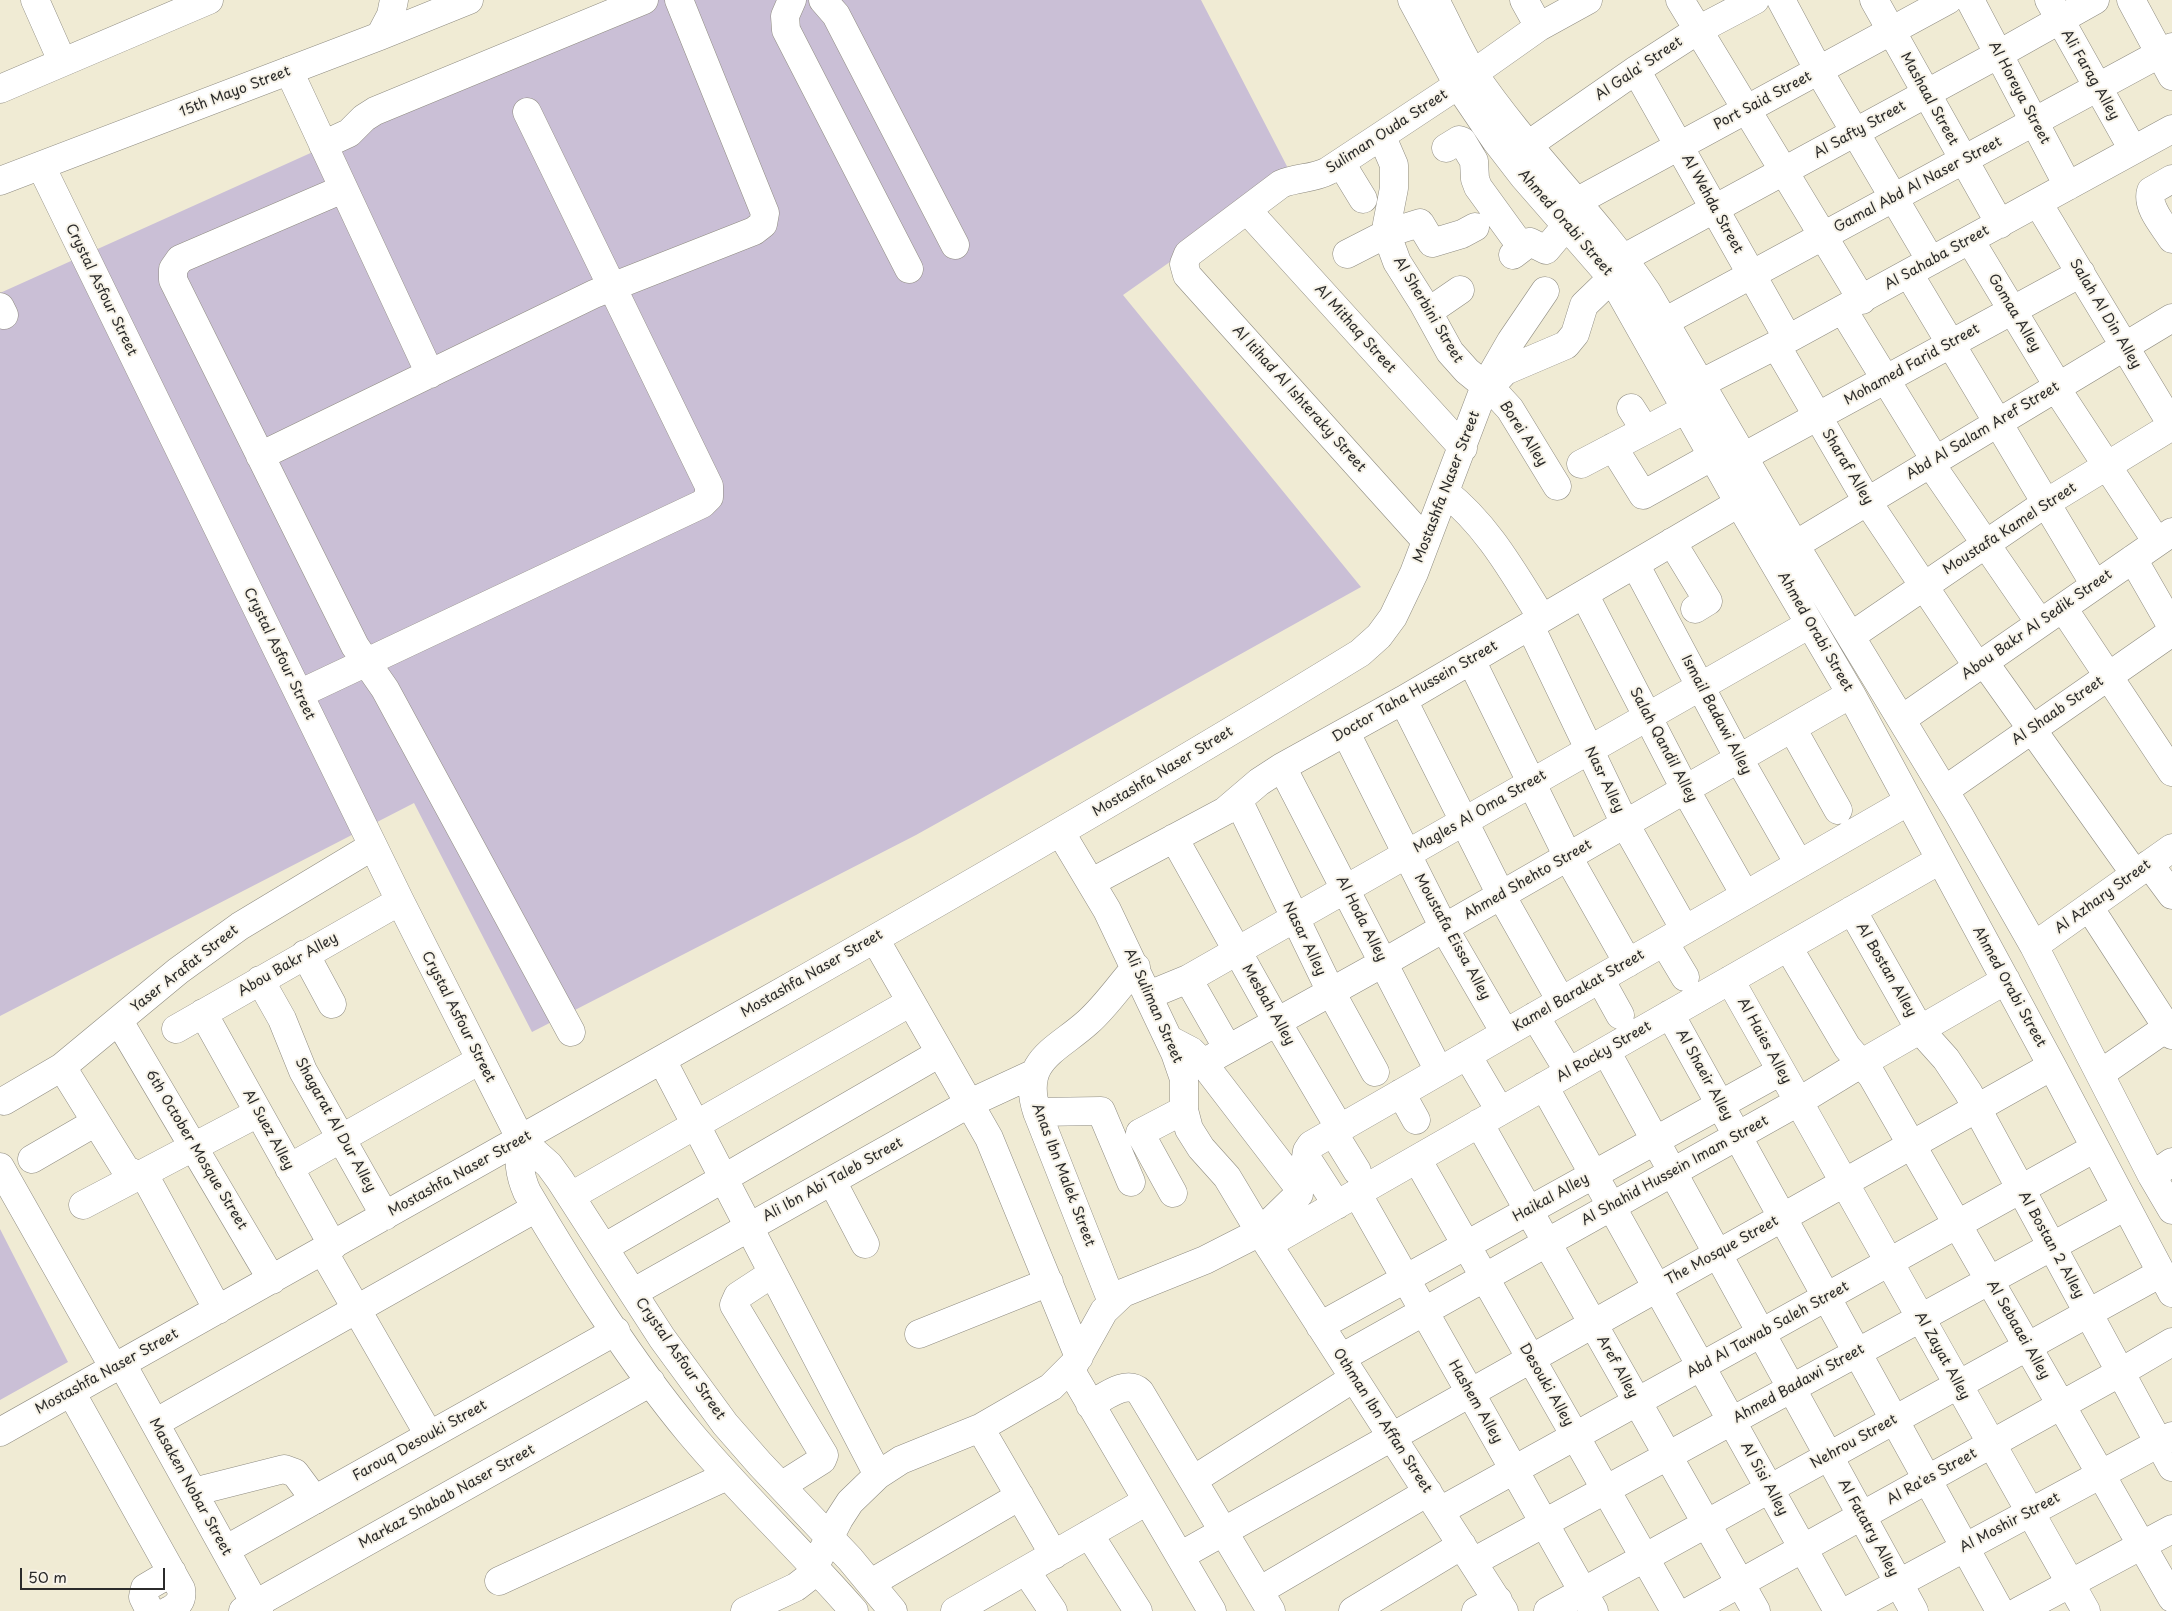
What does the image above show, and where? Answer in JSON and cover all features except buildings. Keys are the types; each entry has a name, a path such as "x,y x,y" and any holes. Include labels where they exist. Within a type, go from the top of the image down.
{"street":[{"path":"35,0 62,61"},
{"path":"0,88 207,0"},
{"path":"380,36 391,15 394,0"},
{"name":"15th Mayo Street","path":"0,181 380,36 469,0"},
{"path":"323,145 349,133 364,118 375,111 644,0"},
{"path":"260,456 612,286 754,231 763,224 766,219 766,213 678,0"},
{"path":"792,0 784,16 786,30 909,269"},
{"path":"823,0 836,15 954,245"},
{"name":"Ahmed Orabi Street","path":"1412,0 1466,79 1528,145 1571,214 1588,248 1618,268 1664,322 1795,545 1951,801 2034,946 2100,1074 2162,1169 2172,1210"},
{"name":"Ahmed Orabi Street","path":"1434,0 1466,79 1496,141 1571,214"},
{"path":"1524,0 1538,27"},
{"name":"Suliman Ouda Street","path":"1188,254 1281,184 1296,179 1316,177 1341,163 1382,137 1538,27 1588,0"},
{"path":"1680,0 1823,236 1886,379 1933,462 2040,623"},
{"name":"Al Gala' Street","path":"1528,145 1636,70 1698,30 1755,0"},
{"path":"1781,0 1819,71 1893,198 1951,344 2095,585"},
{"name":"Mashaal Street","path":"1874,0 2000,224"},
{"name":"Port Said Street","path":"1571,214 1679,146 1948,0"},
{"name":"Al Horeya Street","path":"1970,0 2068,186"},
{"name":"Al Safty Street","path":"1487,387 1505,372 1559,349 1571,340 1578,327 1584,305 1618,268 1714,209 1999,54 2054,10 2095,0"},
{"path":"2130,0 2168,59"},
{"name":"Ali Farag Alley","path":"2054,10 2133,150"},
{"name":"Gamal Abd Al Naser Street","path":"1664,322 2097,88 2168,59"},
{"name":"Al Wehda Street","path":"1636,70 1752,275 1782,342"},
{"path":"288,71 430,374"},
{"path":"299,694 706,501 709,496 709,486 527,112"},
{"name":"Al Sahaba Street","path":"1700,384 1920,268 2172,129"},
{"name":"Al Sherbini Street","path":"1382,137 1391,155 1394,177 1388,216 1388,233 1397,262 1450,352 1467,371 1487,387"},
{"path":"1446,148 1461,140 1472,157 1478,187 1514,246 1530,242 1546,250 1571,214"},
{"path":"1472,157 1496,141"},
{"path":"1341,163 1363,199"},
{"name":"Crystal Asfour Street","path":"40,166 400,901 521,1140 549,1165 692,1382 725,1424 829,1536 893,1611"},
{"path":"2172,179 2151,191 2149,199 2151,206 2172,239"},
{"path":"343,189 180,258 173,269 175,285 350,637 385,689 571,1032"},
{"name":"Salah Al Din Alley","path":"2038,203 2172,426"},
{"name":"Al Mithaq Street","path":"1247,210 1462,448"},
{"path":"1347,254 1388,233 1420,223 1423,225 1430,242 1433,243 1462,234 1475,227"},
{"name":"Gomaa Alley","path":"1970,240 2057,387 2107,466 2164,537"},
{"name":"Al Itihad Al Ishteraky Street","path":"1188,254 1184,264 1187,275 1426,541"},
{"name":"Ahmed Orabi Street","path":"1618,268 1686,409 1851,694 2052,1066 2166,1283"},
{"name":"Mohamed Farid Street","path":"1743,457 2081,273"},
{"path":"1428,312 1460,290"},
{"name":"Mostashfa Naser Street","path":"0,1432 521,1140 1061,833 1211,745 1360,653 1379,636 1393,618 1426,541 1487,387 1511,341 1545,291"},
{"name":"Abd Al Salam Aref Street","path":"1795,545 2172,318"},
{"name":"Sharaf Alley","path":"1782,342 1817,416 1867,501 1923,587 2142,869 2172,895"},
{"name":"Borei Alley","path":"1487,387 1510,409 1557,486"},
{"path":"1581,464 1613,447 1638,419 1686,409"},
{"name":"Moustafa Kamel Street","path":"1851,636 2046,503 2172,426"},
{"path":"1613,447 1643,495 1713,456"},
{"name":"Nasr Alley","path":"1445,492 1469,512 1484,529 1536,622 1590,750 1674,936 1685,977"},
{"name":"Doctor Taha Hussein Street","path":"1092,882 1225,811 1239,802 1259,782 1282,767 1346,733 1739,503"},
{"name":"Abou Bakr Al Sedik Street","path":"1902,719 2164,537"},
{"path":"1672,542 1708,601 1694,609"},
{"path":"2133,559 2172,627"},
{"name":"Ismail Badawi Alley","path":"1635,564 1739,759 1800,864"},
{"name":"Salah Qandil Alley","path":"1584,594 1685,790 1745,895"},
{"path":"2063,608 2107,677 2172,772"},
{"name":"Magles Al Oma Street","path":"1149,995 1188,979 1810,624"},
{"name":"Al Shaab Street","path":"1924,830 1951,801 2032,729 2172,632"},
{"path":"1471,660 1568,857 1628,962"},
{"name":"Ahmed Shehto Street","path":"1203,1063 1383,963 1851,694"},
{"path":"1403,700 1500,895 1561,1001"},
{"path":"1792,728 1838,810"},
{"name":"Moustafa Eissa Alley","path":"1346,733 1444,928 1505,1033"},
{"name":"Al Hoda Alley","path":"1282,767 1439,1071"},
{"name":"Kamel Barakat Street","path":"1350,1190 1308,1160 1306,1154 1311,1146 1908,801"},
{"name":"Nasar Alley","path":"1239,802 1330,992 1376,1072"},
{"name":"Ali Suliman Street","path":"1061,833 1092,882 1136,967 1170,1040 1184,1079 1185,1118 1194,1139 1227,1177 1264,1238"},
{"name":"Mesbah Alley","path":"1174,838 1277,1022 1336,1122 1336,1137 1350,1190"},
{"name":"Yaser Arafat Street","path":"4,1101 62,1067 178,971 240,926 373,846"},
{"name":"Al Azhary Street","path":"2034,946 2172,848"},
{"name":"Al Rocky Street","path":"1264,1238 1350,1190 1418,1159 1940,860"},
{"name":"Abou Bakr Alley","path":"176,1029 400,901"},
{"path":"2089,907 2170,1029 2100,1074"},
{"name":"Al Bostan Alley","path":"1852,910 1920,1030"},
{"path":"875,939 970,1103 994,1150 1048,1282 1090,1405 1212,1611"},
{"name":"Al Sebaaei Alley","path":"1788,947 1847,1047 1872,1076 2172,1598"},
{"path":"305,954 332,1004"},
{"name":"Anas Ibn Malek Street","path":"1112,1302 1037,1112 1032,1086 1035,1073 1045,1056 1093,1018 1136,967"},
{"path":"1188,979 1228,1049"},
{"path":"1600,979 1620,1015"},
{"name":"Shagarat Al Dur Alley","path":"260,980 282,1019 301,1066 385,1216"},
{"name":"Al Haies Alley","path":"1730,980 1798,1102"},
{"name":"Al Shahid Hussein Imam Street","path":"1193,1480 1424,1312 1798,1102 2006,980"},
{"path":"571,1196 911,1002"},
{"name":"Al Suez Alley","path":"203,1013 289,1168 356,1309 429,1435"},
{"name":"Al Shaeir Alley","path":"1670,1014 2000,1611"},
{"path":"1535,1016 1569,1072"},
{"name":"6th October Mosque Street","path":"119,1021 272,1280"},
{"name":"Al Bostan 2 Alley","path":"1920,1030 1946,1059 1978,1109 2121,1372 2166,1440 2172,1467"},
{"path":"745,1611 796,1587 809,1576 829,1536 850,1502 878,1475 901,1460 980,1428 1051,1387 1075,1363 1097,1321 1112,1302 1135,1287 1264,1238 1298,1195 1300,1190 1203,1063 1192,1051 1170,1040"},
{"name":"Al Fatatry Alley","path":"1606,1051 1914,1611"},
{"path":"604,1247 940,1053"},
{"name":"Aref Alley","path":"1468,1055 1490,1117 1529,1211 1756,1611"},
{"path":"289,1168 480,1060"},
{"path":"662,1060 878,1475"},
{"name":"The Mosque Street","path":"1180,1556 1391,1435 1912,1146 2052,1066"},
{"path":"62,1067 124,1167 132,1173 142,1175 149,1182 218,1310"},
{"name":"Haikal Alley","path":"1320,1326 1781,1071"},
{"name":"Ali Ibn Abi Taleb Street","path":"634,1292 970,1103 1035,1073"},
{"name":"Al Sisi Alley","path":"1544,1086 1838,1611"},
{"path":"1401,1093 1416,1120"},
{"name":"Al Zayat Alley","path":"1798,1102 2086,1611"},
{"path":"1173,1193 1140,1134 1184,1110"},
{"path":"1037,1112 1101,1112 1131,1182"},
{"path":"84,1205 258,1113"},
{"path":"32,1159 96,1122"},
{"path":"521,1140 518,1158 520,1176 536,1208 616,1332 651,1382 727,1476 854,1611"},
{"name":"Abd Al Tawab Saleh Street","path":"1265,1601 1434,1502 1514,1470 2095,1148"},
{"name":"Desouki Alley","path":"1418,1159 1675,1611"},
{"name":"Masaken Nobar Street","path":"0,1166 118,1366 155,1423 225,1550 252,1609"},
{"path":"832,1181 865,1244"},
{"name":"Hashem Alley","path":"1350,1190 1405,1279 1589,1601"},
{"name":"Ahmed Badawi Street","path":"1353,1611 1467,1553 1544,1523 2126,1206"},
{"path":"155,1423 536,1208"},
{"name":"Othman Ibn Affan Street","path":"1264,1238 1467,1553 1493,1607"},
{"path":"773,1273 738,1296 734,1305 824,1456 822,1460 781,1486"},
{"path":"919,1334 1048,1282"},
{"name":"Nehrou Street","path":"1548,1611 1589,1601 1645,1558 1829,1456 2089,1313 2166,1283"},
{"name":"Farouq Desouki Street","path":"225,1550 616,1332"},
{"name":"Al Ra'es Street","path":"1690,1611 2061,1406 2172,1342"},
{"name":"Markaz Shabab Naser Street","path":"252,1609 651,1382"},
{"path":"1090,1405 1123,1388 1133,1387 1137,1389 1265,1601"},
{"path":"71,1392 172,1572 182,1594 179,1603 168,1611"},
{"path":"980,1428 1054,1555"},
{"name":"Al Moshir Street","path":"1847,1611 2166,1440"},
{"path":"193,1492 284,1469 295,1473 314,1500"},
{"path":"500,1581 727,1476"},
{"path":"871,1583 1020,1496"},
{"path":"955,1611 1147,1501"},
{"path":"2019,1611 2172,1529"},
{"path":"1089,1534 1138,1611"},
{"path":"1026,1571 1053,1611"},
{"path":"150,1611 143,1597 145,1588 172,1572"}],"shaded area":[{"path":"650,0 1201,0 1292,176 1123,295 1361,587 916,835 532,1032 414,803 0,1016 0,293"},
{"path":"0,1229 68,1362 0,1400"}]}
